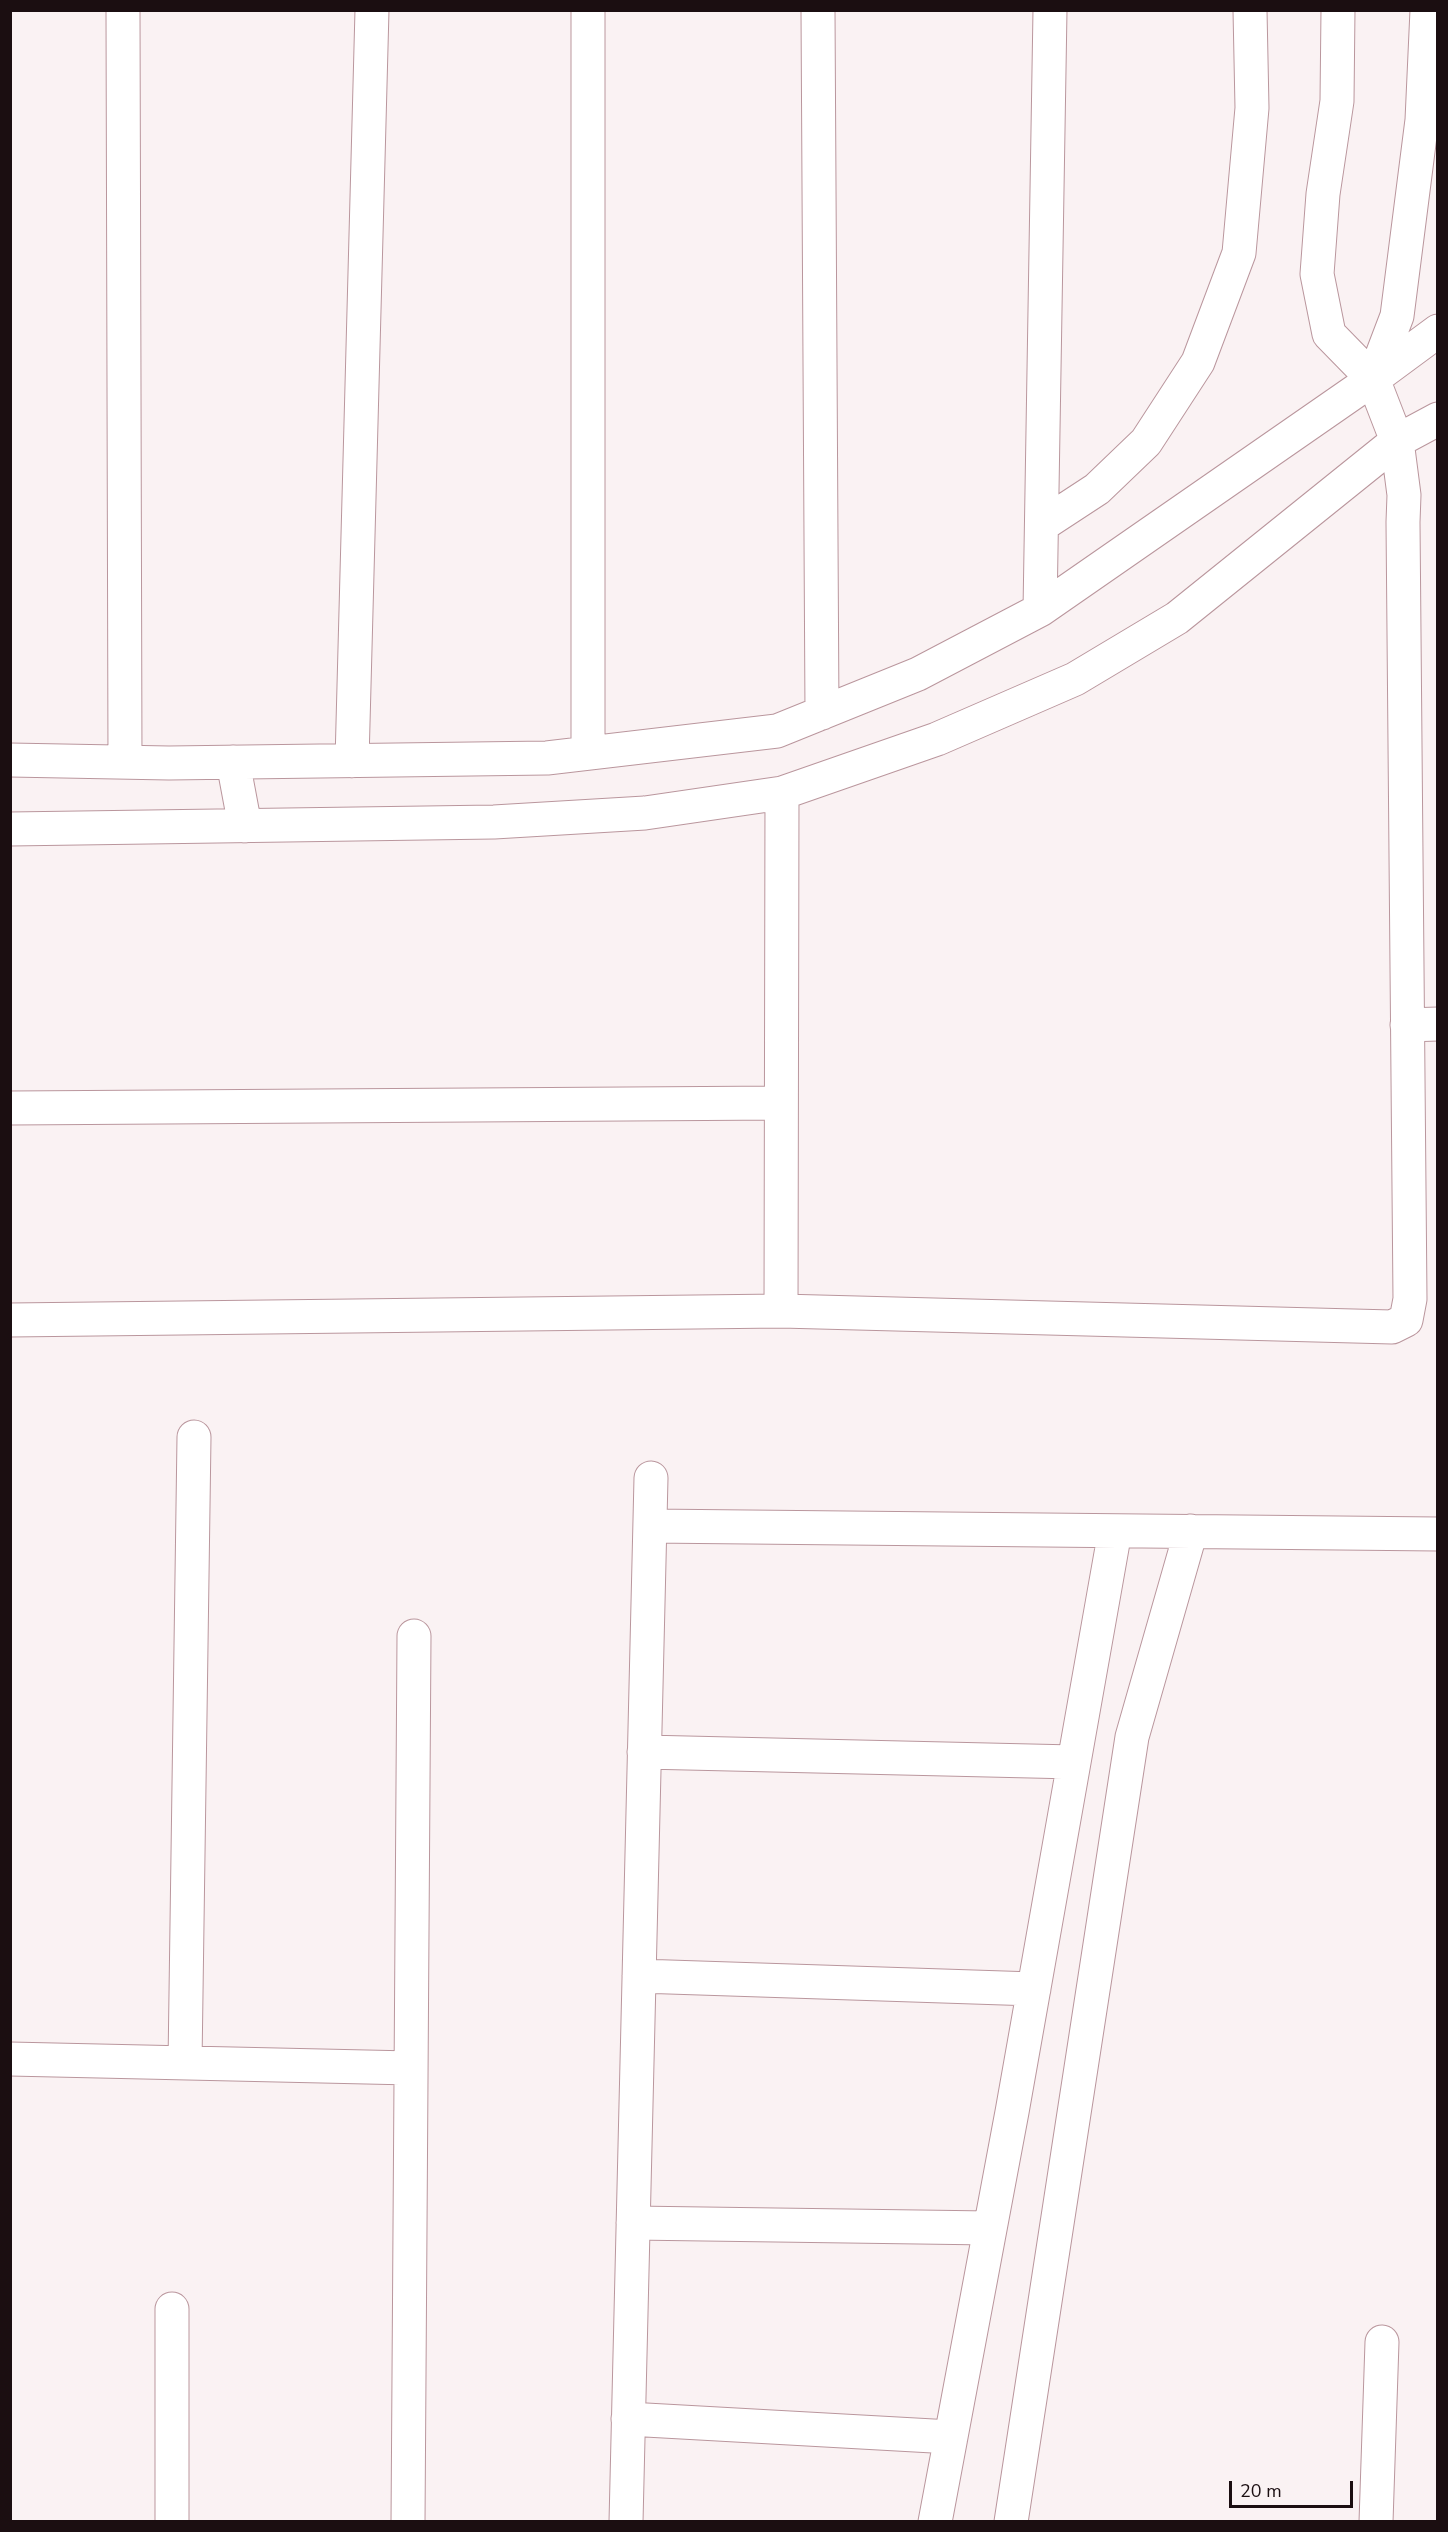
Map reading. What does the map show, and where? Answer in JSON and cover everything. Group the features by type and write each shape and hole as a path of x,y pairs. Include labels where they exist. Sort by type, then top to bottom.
{"street":[{"path":"123,10 125,762"},
{"path":"352,761 372,10"},
{"path":"588,10 588,753"},
{"path":"818,10 822,713"},
{"path":"1040,610 1050,10"},
{"path":"1042,525 1097,489 1146,442 1198,362 1239,253 1252,108 1250,10"},
{"path":"10,1320 781,1311 1392,1327 1406,1320 1410,1299 1422,1025 1403,534 1404,495 1397,441 1373,379 1329,334 1317,274 1323,194 1337,101 1338,10"},
{"path":"1373,379 1397,316 1422,120 1427,10"},
{"path":"10,759 233,762 547,758 777,731 918,674 1040,610 1373,379 1437,331"},
{"path":"10,829 494,822 645,813 782,793 937,739 1075,679 1177,618 1397,441 1437,419"},
{"path":"233,762 245,826"},
{"path":"781,1311 782,793"},
{"path":"10,1108 781,1104"},
{"path":"185,2063 194,1437"},
{"path":"626,2522 651,1478"},
{"path":"650,1526 1437,1534"},
{"path":"935,2522 1034,1989 1114,1530"},
{"path":"1011,2522 1132,1737 1191,1531"},
{"path":"408,2522 414,1636"},
{"path":"644,1752 1074,1762"},
{"path":"639,1976 1034,1989"},
{"path":"10,2059 411,2068"},
{"path":"633,2223 990,2228"},
{"path":"172,2308 172,2522"},
{"path":"1376,2522 1383,2342"},
{"path":"628,2419 951,2437"}]}
